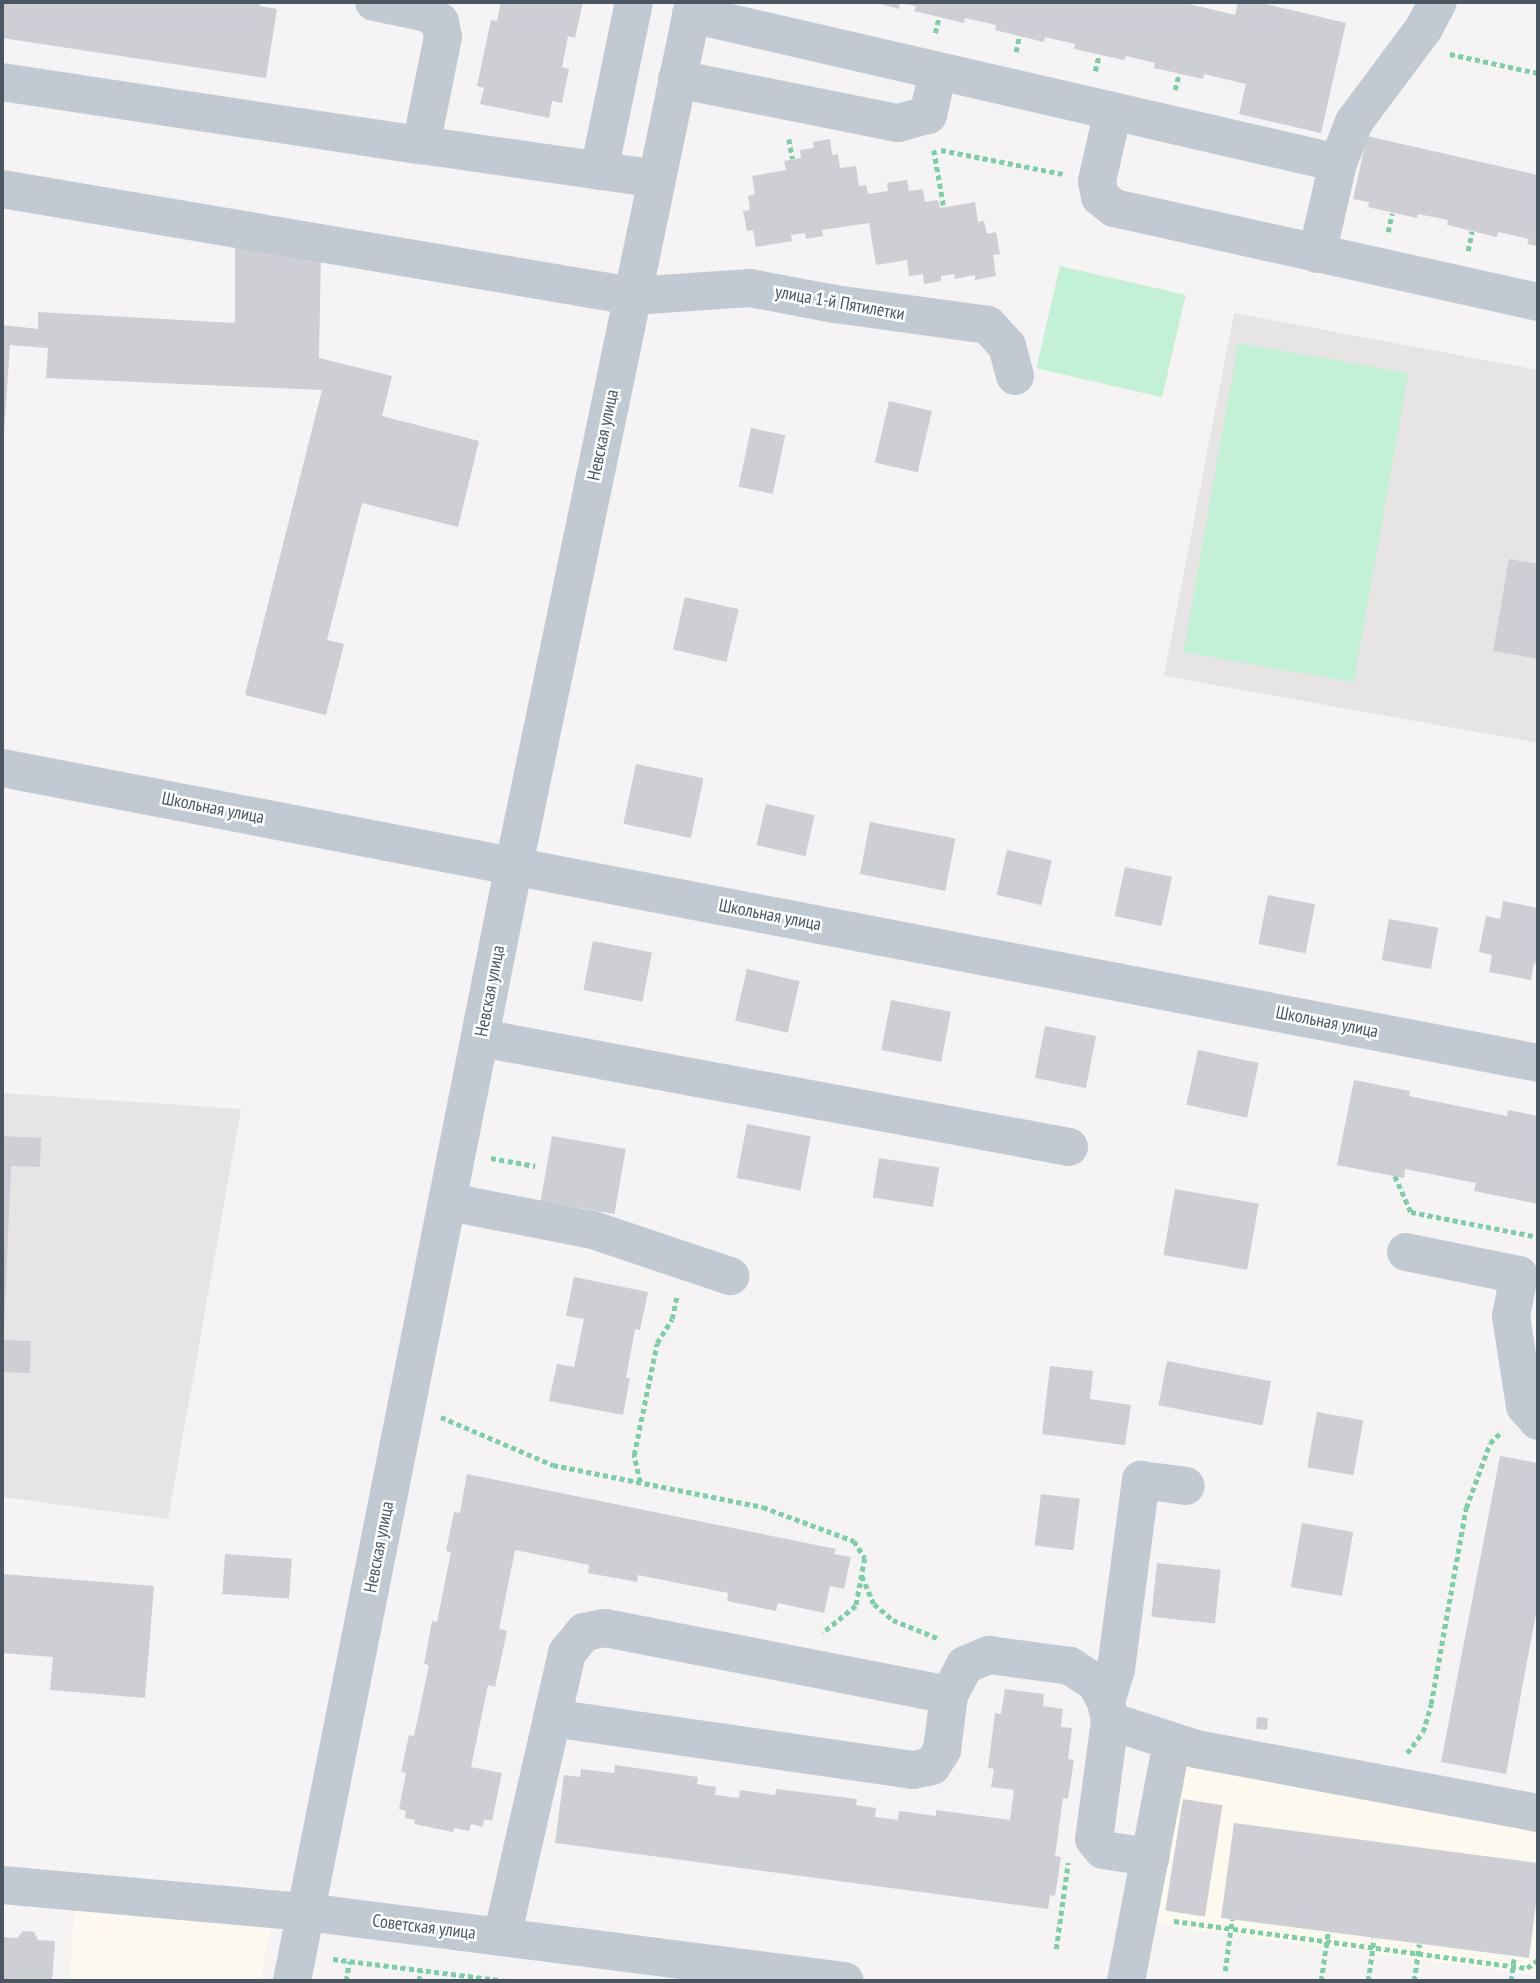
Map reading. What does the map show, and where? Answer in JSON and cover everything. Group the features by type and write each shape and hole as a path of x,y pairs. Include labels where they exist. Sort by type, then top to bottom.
{"street":[{"path":"374,2 427,13 440,22 443,37 421,145"},
{"path":"599,171 634,2"},
{"path":"1317,254 1338,163 1354,122 1438,2"},
{"path":"692,8 938,72 1338,163"},
{"name":"Невская улица","path":"295,1968 514,865 692,8"},
{"path":"677,79 898,123 928,115 938,72"},
{"path":"2,82 656,179"},
{"path":"1113,111 1097,181 1100,197 1114,208 1538,302"},
{"name":"улица 1-й Пятилетки","path":"2,189 632,296 750,288 835,304 988,325 1007,346 1014,376"},
{"name":"Школьная улица","path":"2,768 1538,1063"},
{"path":"481,1038 1069,1147"},
{"path":"449,1202 593,1230 730,1276"},
{"path":"1406,1252 1519,1275 1511,1316 1531,1413"},
{"path":"1150,1857 1103,1850 1094,1839 1108,1712 1141,1480 1186,1486"},
{"path":"502,1937 568,1653 584,1632 605,1628 949,1695"},
{"path":"552,1718 913,1770 932,1766 942,1750 949,1695 965,1665 989,1655 1070,1666 1096,1683 1108,1712 1196,1749 1538,1813"},
{"path":"1126,1981 1172,1741"},
{"name":"Советская улица","path":"2,1885 306,1912 845,1981"}],"path":[{"path":"1410,45 1538,73"},
{"path":"934,148 944,208"},
{"path":"479,1156 536,1166"},
{"path":"1395,1176 1411,1212 1538,1237"},
{"path":"640,1482 634,1455 657,1343 672,1320 684,1261"},
{"path":"1368,1782 1376,1770 1404,1756 1423,1732 1441,1661 1466,1508 1490,1443 1531,1413"},
{"path":"440,1416 553,1465 763,1507 854,1541 865,1558 856,1606 808,1644 795,1665"},
{"path":"862,1575 874,1604 893,1620 989,1655"},
{"path":"1056,1949 1068,1862 1094,1839"},
{"path":"1138,1916 1527,1968 1538,1960"},
{"path":"1225,1971 1232,1919"},
{"path":"1321,1981 1328,1932"},
{"path":"1368,1981 1374,1938"},
{"path":"1414,1981 1419,1944"},
{"path":"346,1981 350,1954"},
{"path":"1511,1981 1514,1957"},
{"path":"295,1968 349,1961 507,1981"},
{"path":"419,1981 421,1970"}],"shaded area":[{"path":"1234,313 1538,370 1538,743 1164,676"},
{"path":"2,1093 241,1109 168,1519 2,1497"},
{"path":"1161,1725 1538,1800 1538,1975 1124,1920"},
{"path":"75,1909 271,1926 260,1981 69,1981"}],"green space":[{"path":"1060,266 1186,295 1162,397 1036,368"},
{"path":"1238,343 1408,373 1354,682 1183,652"}],"building":[{"path":"2,2 260,2 260,6 277,9 266,78 2,38"},
{"path":"501,2 583,2 575,38 568,36 562,67 569,69 562,103 552,101 549,118 480,104 484,88 477,86 491,20 497,21"},
{"path":"873,2 1180,2 1235,15 1238,2 1257,2 1346,23 1321,133 1239,114 1246,84 1204,74 1203,79 1154,68 1155,63 1126,56 1124,60 1074,49 1075,44 1045,37 1044,42 995,30 996,25 965,18 964,23 914,11 916,6 900,3 899,9"},
{"path":"1367,136 1538,175 1538,246 1527,244 1529,239 1498,232 1497,237 1447,225 1448,220 1418,214 1417,218 1368,207 1369,202 1353,199"},
{"path":"830,139 832,155 838,154 840,168 856,166 859,186 866,185 868,194 888,191 887,183 907,180 909,191 923,189 925,202 938,200 940,208 975,202 978,222 984,221 987,234 996,232 1000,254 993,255 996,276 975,280 975,275 955,279 954,274 941,276 941,281 924,284 923,274 909,276 907,260 876,265 869,223 822,230 823,236 806,239 805,233 791,235 792,241 756,247 753,230 747,231 743,211 750,210 748,196 755,194 752,176 786,170 784,161 801,158 800,150 814,148 813,142"},
{"path":"235,248 321,252 319,358 392,376 382,416 479,441 458,527 362,503 327,640 344,644 326,715 245,695 322,390 46,378 48,348 10,345 2,462 2,325 38,329 38,312 235,323"},
{"path":"889,401 932,411 918,472 875,462"},
{"path":"751,428 785,435 773,494 739,487"},
{"path":"1509,559 1538,564 1538,659 1493,651"},
{"path":"685,597 739,609 726,662 673,650"},
{"path":"636,764 703,778 691,838 623,824"},
{"path":"766,804 815,815 805,856 757,845"},
{"path":"870,822 955,839 945,891 860,874"},
{"path":"1007,850 1052,860 1041,905 997,895"},
{"path":"1125,867 1172,877 1162,926 1115,916"},
{"path":"1268,895 1315,904 1306,953 1258,944"},
{"path":"1503,901 1538,908 1538,964 1534,963 1531,980 1489,972 1492,955 1479,952 1486,916 1500,919"},
{"path":"1389,919 1438,928 1431,969 1382,960"},
{"path":"593,941 652,952 642,1002 583,990"},
{"path":"747,969 800,981 788,1033 735,1021"},
{"path":"891,1000 951,1012 941,1062 881,1050"},
{"path":"1045,1026 1096,1036 1086,1088 1035,1078"},
{"path":"1198,1050 1259,1063 1247,1118 1186,1105"},
{"path":"1354,1080 1410,1091 1409,1096 1507,1116 1508,1110 1538,1116 1538,1204 1474,1191 1476,1183 1405,1169 1404,1178 1337,1165"},
{"path":"747,1124 811,1136 800,1190 737,1178"},
{"path":"2,1136 41,1138 40,1167 11,1166 4,1328"},
{"path":"552,1136 626,1149 614,1214 541,1201"},
{"path":"879,1158 939,1168 933,1207 873,1198"},
{"path":"1175,1189 1259,1204 1247,1270 1163,1255"},
{"path":"574,1277 648,1292 640,1330 635,1329 626,1378 630,1378 623,1415 549,1401 557,1364 574,1367 584,1319 566,1316"},
{"path":"2,1340 31,1341 30,1373 2,1372"},
{"path":"1167,1361 1271,1381 1262,1425 1158,1405"},
{"path":"1050,1366 1093,1371 1090,1399 1131,1405 1125,1445 1042,1434"},
{"path":"1317,1412 1363,1420 1354,1475 1307,1467"},
{"path":"1500,1456 1538,1463 1538,1603 1506,1774 1441,1762"},
{"path":"467,1474 836,1549 834,1554 851,1557 844,1589 830,1586 824,1613 778,1603 776,1611 727,1601 728,1593 638,1575 637,1582 588,1573 589,1565 515,1550 499,1629 507,1631 495,1687 488,1685 471,1767 502,1773 492,1821 484,1819 483,1827 471,1824 469,1831 454,1828 453,1832 414,1824 415,1820 405,1818 406,1811 399,1809 406,1773 401,1772 409,1735 414,1736 429,1665 424,1664 432,1621 437,1622 451,1552 446,1551 454,1512 460,1513"},
{"path":"1041,1494 1080,1499 1073,1550 1035,1546"},
{"path":"1302,1523 1353,1532 1342,1596 1291,1587"},
{"path":"225,1554 292,1559 289,1599 222,1594"},
{"path":"1157,1563 1221,1570 1215,1623 1151,1617"},
{"path":"2,1574 154,1586 145,1698 50,1690 53,1657 2,1653"},
{"path":"1005,1689 1044,1694 1043,1706 1063,1709 1061,1727 1072,1728 1068,1759 1074,1760 1068,1799 1063,1798 1055,1856 1061,1857 1055,1896 1050,1895 1048,1909 555,1843 564,1775 580,1777 581,1769 614,1773 615,1765 698,1777 697,1784 716,1787 715,1795 739,1798 740,1790 775,1795 776,1789 857,1799 856,1805 876,1808 875,1817 898,1820 899,1811 936,1816 936,1810 1010,1820 1014,1790 991,1787 994,1769 988,1768 995,1713 1001,1714"},
{"path":"1257,1717 1268,1718 1267,1730 1256,1729"},
{"path":"1183,1799 1223,1805 1205,1917 1165,1911"},
{"path":"1234,1823 1538,1863 1538,1888 1529,1958 1221,1918"},
{"path":"23,1931 34,1932 38,1940 55,1941 52,1981 2,1981 2,1937 17,1938"}]}
